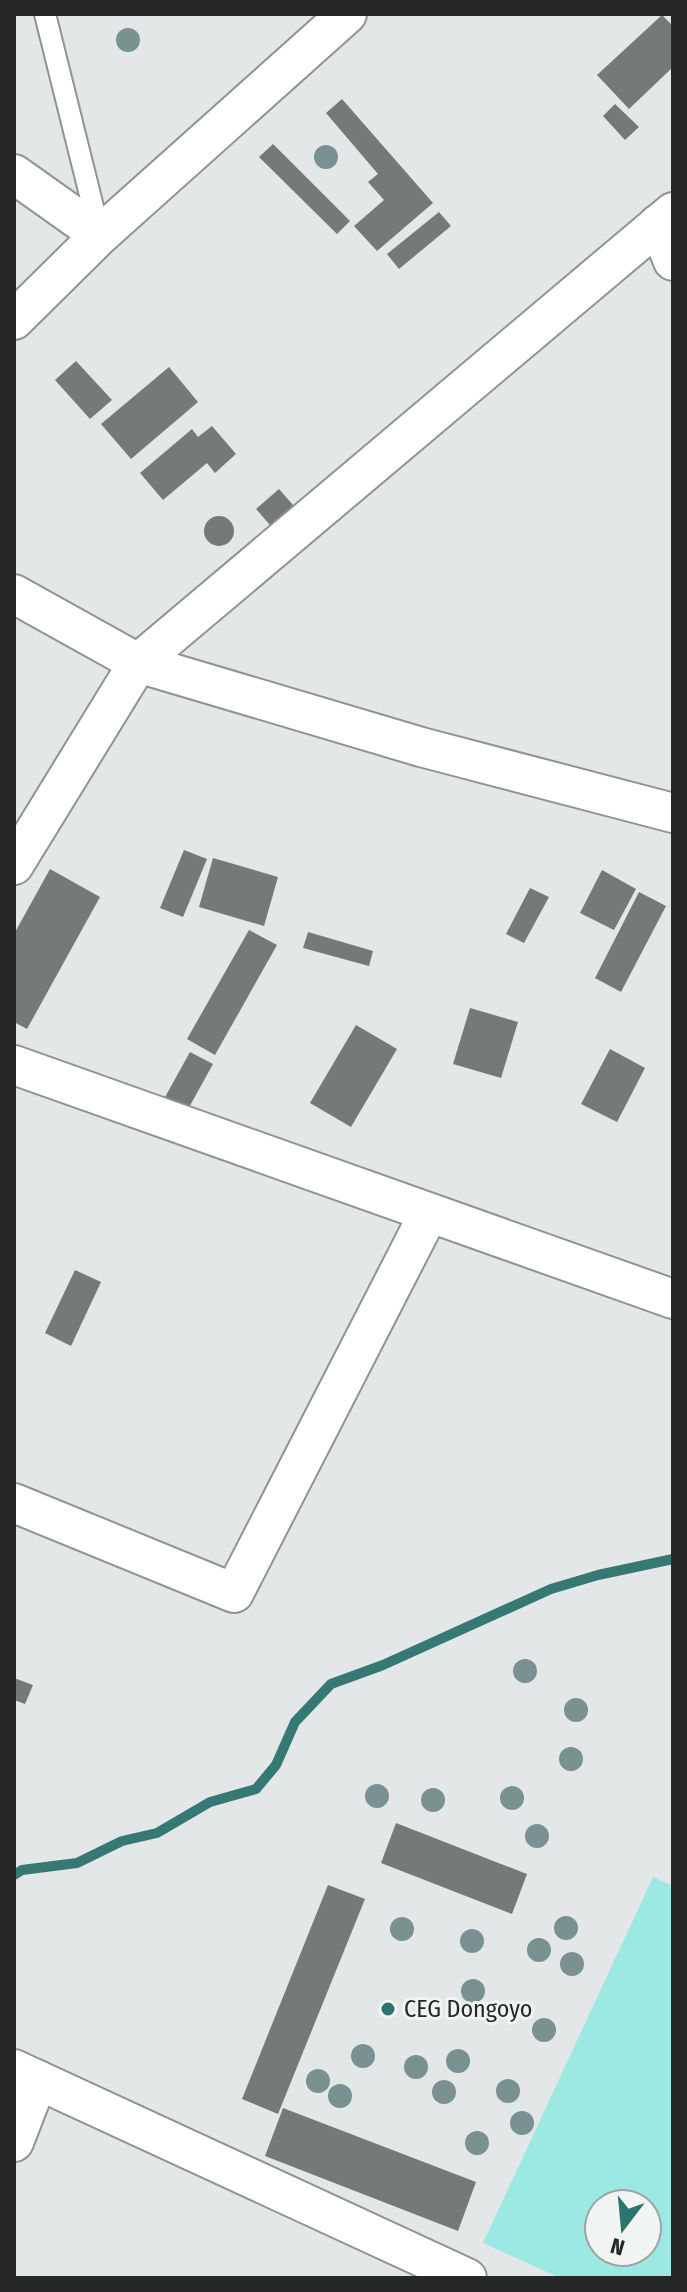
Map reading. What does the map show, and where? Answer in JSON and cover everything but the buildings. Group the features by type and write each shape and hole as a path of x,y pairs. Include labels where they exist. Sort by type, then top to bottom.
{"street":[{"path":"14,320 100,235 347,14"},
{"path":"14,174 100,235"},
{"path":"666,218 673,261"},
{"path":"14,865 138,663 666,218"},
{"path":"14,594 138,663 421,747 673,813"},
{"path":"14,1065 428,1215 673,1299"},
{"path":"14,1503 234,1593 428,1215"},
{"path":"14,2142 26,2075 467,2278"}],"lane":[{"path":"45,14 100,235"}],"shaded area":[{"path":"653,1877 673,1886 673,2278 560,2278 483,2243"}],"waterway":[{"path":"14,1875 22,1870 77,1863 122,1841 157,1833 210,1802 256,1789 276,1765 295,1722 331,1684 383,1665 551,1589 673,1559"}],"place":[{"name":"CEG Dongoyo","path":"388,2009"}]}
